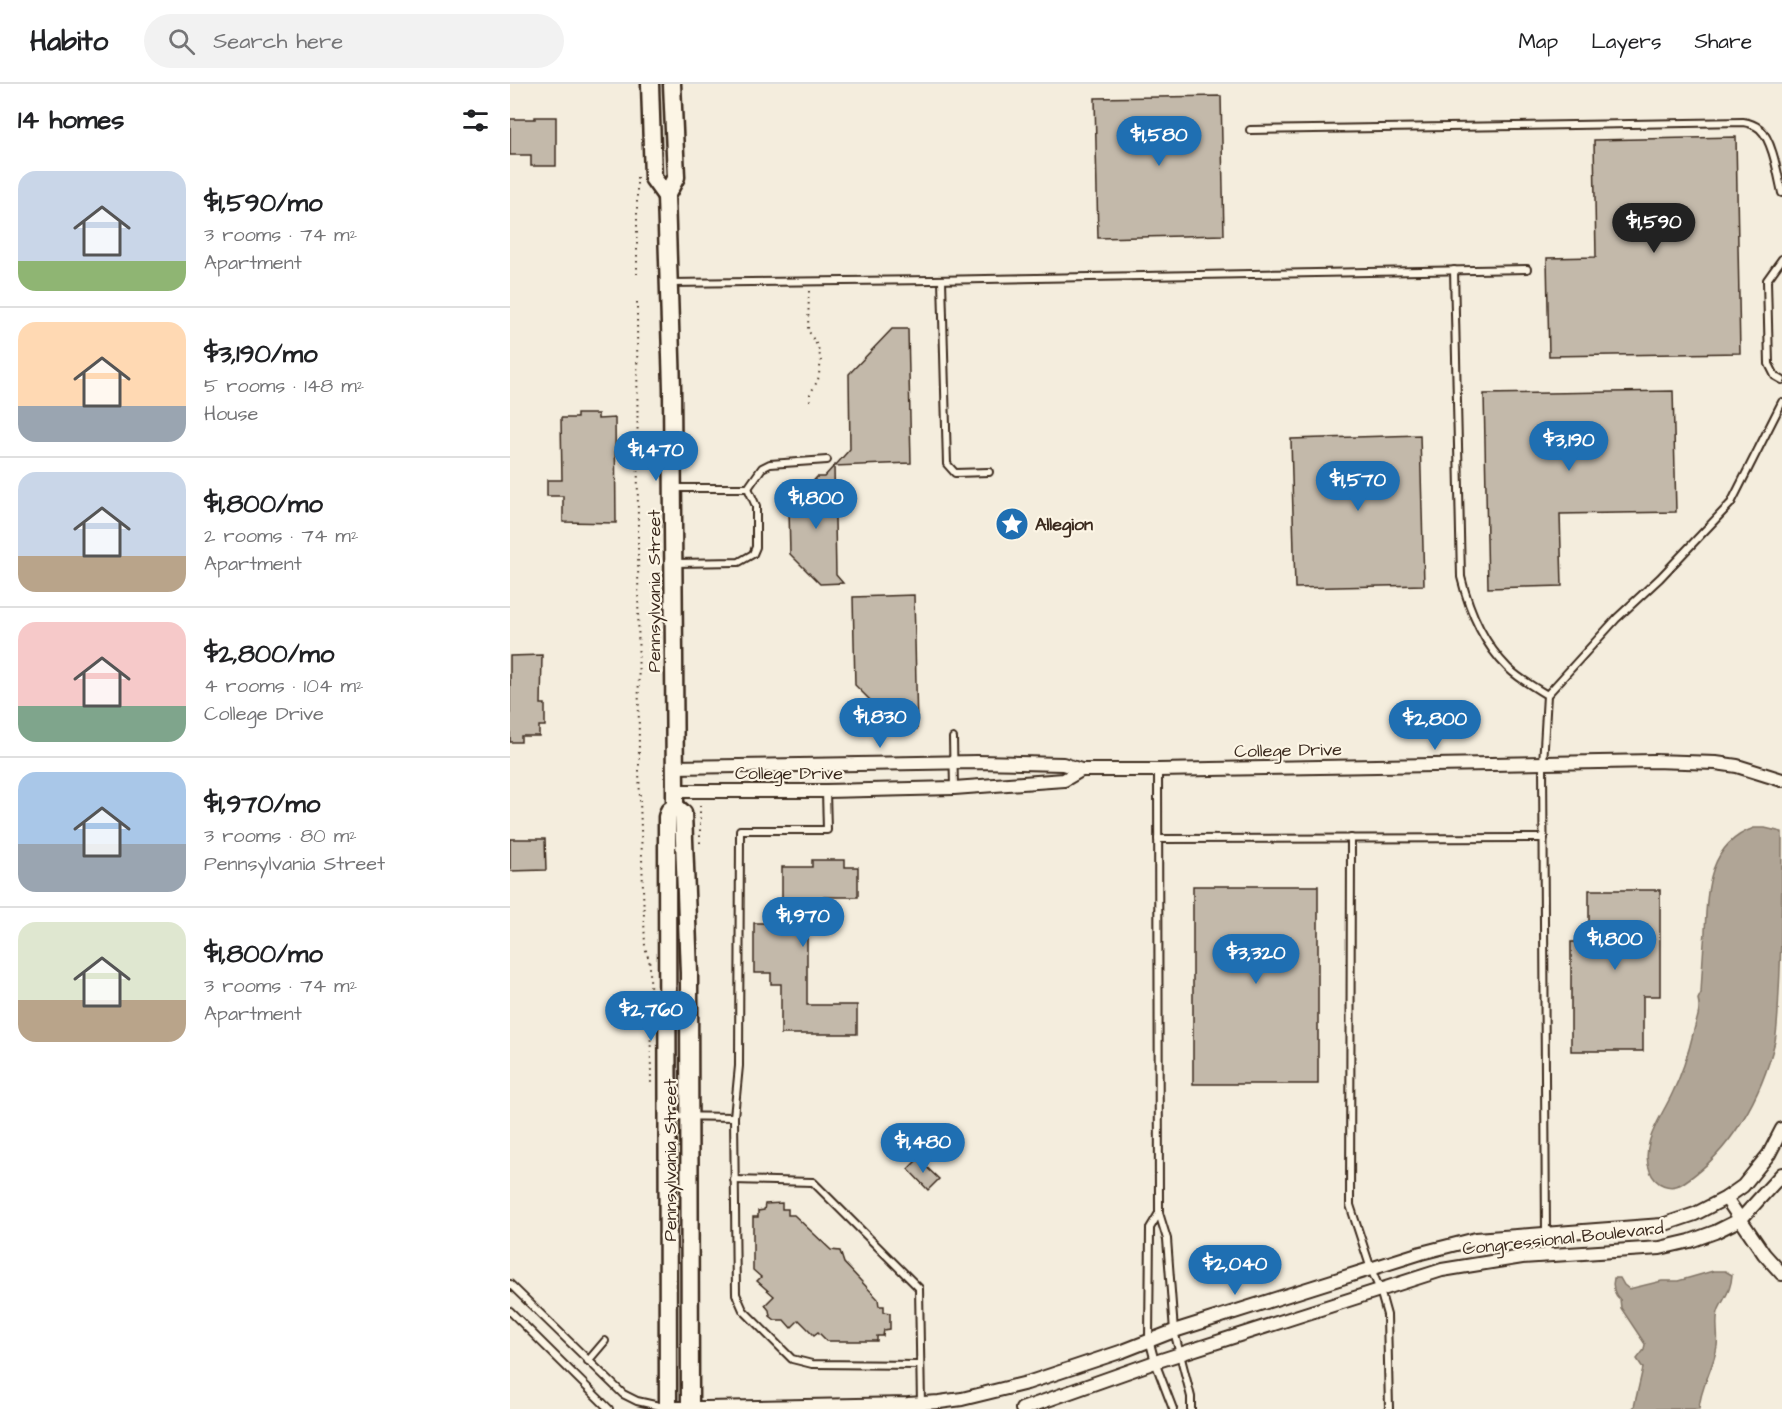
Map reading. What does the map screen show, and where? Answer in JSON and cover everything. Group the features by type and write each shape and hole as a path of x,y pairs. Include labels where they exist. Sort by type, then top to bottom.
{"main road":[{"name":"Pennsylvania Street","path":"650,84 653,177 666,196"},
{"name":"Pennsylvania Street","path":"672,84 676,177 666,196 670,283 673,488 674,767 675,799 682,813 689,973 690,1409"},
{"name":"Pennsylvania Street","path":"668,1408 667,817 675,799"}],"street":[{"name":"College Drive","path":"674,767 954,762 1063,765 1081,770 1158,770 1654,761 1737,766 1782,780"},
{"name":"College Drive","path":"675,799 826,791 954,788 1064,780 1081,770"},
{"name":"Congressional Boulevard","path":"668,1408 921,1406 950,1401 1005,1389 1123,1351 1174,1331 1420,1253 1476,1239 1662,1225 1695,1214 1743,1186 1769,1154 1782,1129"},
{"name":"Congressional Boulevard","path":"1022,1409 1155,1362 1442,1270 1522,1257 1660,1248 1715,1233 1741,1219 1782,1174"},
{"path":"1726,1198 1764,1254 1782,1274"}],"lane":[{"path":"1250,130 1743,122 1752,124 1761,130 1768,139 1782,193"},
{"path":"1782,259 1767,280 1768,364 1774,376 1782,380"},
{"path":"670,283 1527,269"},
{"path":"1454,270 1461,577 1467,602 1486,640 1509,669 1546,695"},
{"path":"942,280 948,464 955,472 989,472"},
{"path":"1548,1256 1543,764 1546,695 1617,618 1660,578 1731,504 1782,402"},
{"path":"748,488 762,468 770,464 827,460"},
{"path":"673,488 748,488"},
{"path":"673,563 739,562 753,554 756,547 756,506 748,488"},
{"path":"953,738 954,788"},
{"path":"1158,770 1159,1213 1167,1239 1174,1331 1191,1397 1191,1409"},
{"path":"826,791 827,830 740,830 739,1065 734,1116 736,1294 744,1310 792,1359 812,1364 920,1365"},
{"path":"1351,838 1350,1205 1387,1315 1389,1409"},
{"path":"1158,839 1544,838"},
{"path":"668,1116 734,1116"},
{"path":"734,1180 813,1182 918,1288 921,1406"},
{"path":"1159,1213 1150,1228 1149,1339 1173,1409"},
{"path":"510,1284 616,1388 630,1398 668,1408"},
{"path":"510,1311 609,1409"},
{"path":"588,1361 604,1341"}],"path":[{"path":"809,291 808,330 818,347 821,362 818,380 810,394 810,403"},
{"path":"637,302 639,770 645,947 650,964 652,1091"}],"shaded area":[{"path":"1754,828 1782,832 1781,951 1775,1041 1753,1102 1730,1139 1700,1170 1683,1183 1668,1186 1659,1183 1652,1176 1647,1161 1647,1151 1653,1131 1682,1070 1698,1014 1709,885 1713,870 1727,845 1739,835"},
{"path":"1713,1271 1725,1271 1732,1275 1729,1289 1718,1313 1717,1346 1699,1409 1631,1409 1634,1407 1643,1368 1637,1359 1644,1350 1645,1344 1621,1308 1620,1299 1614,1290 1614,1278 1620,1278 1629,1289 1662,1281 1678,1281"}],"building":[{"path":"1221,96 1224,235 1098,238 1095,98"},
{"path":"535,117 556,117 556,166 531,166 531,155 510,155 510,119 535,119"},
{"path":"1736,137 1740,353 1549,356 1547,258 1596,257 1594,140"},
{"path":"892,329 908,329 911,463 835,466 850,449 849,374"},
{"path":"1673,391 1676,512 1560,514 1562,586 1488,588 1484,394"},
{"path":"577,414 598,414 598,419 615,418 616,523 563,522 563,496 547,496 547,480 562,480 561,418 577,418"},
{"path":"1420,435 1424,585 1295,588 1291,439"},
{"path":"834,466 836,575 843,583 820,584 790,554 789,508 817,477 824,477"},
{"path":"914,595 917,729 900,730 855,685 853,597"},
{"path":"542,655 541,704 545,704 545,726 539,726 539,736 521,736 521,742 510,742 510,656"},
{"path":"510,839 545,839 546,870 510,871"},
{"path":"812,860 845,860 845,867 858,867 858,897 807,897 807,1005 857,1005 857,1034 781,1034 781,984 771,984 771,973 754,973 754,923 773,923 773,917 782,917 782,867 812,867"},
{"path":"1193,886 1318,886 1318,1084 1193,1084"},
{"path":"1589,890 1660,890 1660,996 1643,996 1643,1051 1571,1051 1571,942 1589,942"},
{"path":"918,1159 939,1179 928,1190 908,1169"},
{"path":"782,1203 782,1209 788,1209 788,1215 794,1215 831,1250 840,1251 844,1263 878,1299 879,1306 884,1306 884,1312 890,1313 890,1329 884,1330 883,1336 877,1336 877,1341 827,1341 818,1332 814,1335 799,1320 791,1328 784,1320 775,1320 770,1316 765,1305 774,1296 757,1281 761,1277 753,1270 753,1217 758,1217 758,1211 764,1210 765,1204"}],"place":[{"name":"Allegion","path":"1012,524"}]}
